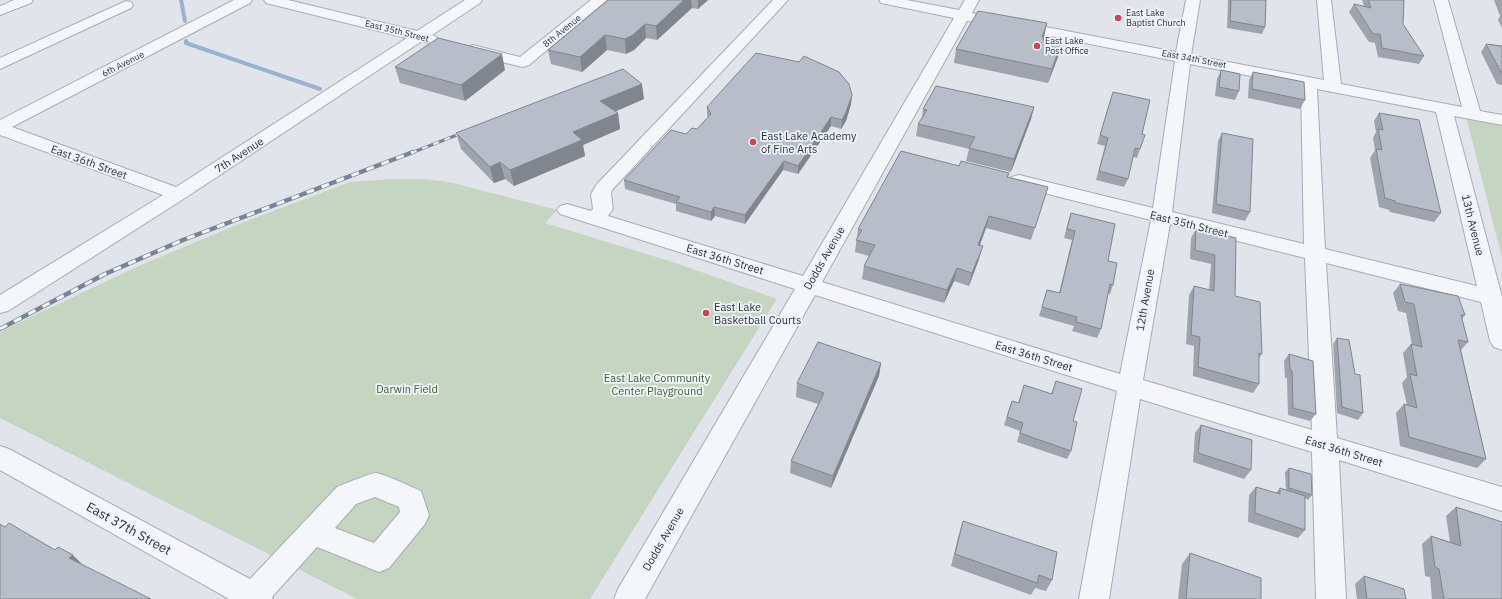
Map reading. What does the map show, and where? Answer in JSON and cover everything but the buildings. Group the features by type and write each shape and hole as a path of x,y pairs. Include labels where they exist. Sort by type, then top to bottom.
{"street":[{"path":"0,11 26,0"},
{"name":"6th Avenue","path":"0,128 246,0"},
{"name":"East 35th Street","path":"271,0 442,42"},
{"name":"7th Avenue","path":"0,305 178,194 421,37 475,0"},
{"name":"8th Avenue","path":"457,46 523,62 600,0"},
{"path":"596,219 603,209 601,194 604,188 781,0"},
{"name":"East 34th Street","path":"886,0 968,8 994,21 1502,120"},
{"name":"12th Avenue","path":"1094,599 1130,386 1161,217 1183,57 1193,0"},
{"path":"1324,0 1333,86"},
{"path":"1441,0 1473,115"},
{"path":"0,64 126,5"},
{"name":"Dodds Avenue","path":"629,599 808,285 895,151 968,8"},
{"path":"1310,82 1315,254 1331,599"},
{"name":"13th Avenue","path":"1444,109 1502,341"},
{"name":"East 36th Street","path":"0,128 178,194"},
{"name":"East 35th Street","path":"1001,177 1491,297"},
{"name":"East 36th Street","path":"567,210 1130,386 1502,499"},
{"name":"East 37th Street","path":"3,463 256,598"},
{"path":"256,598 313,532"}],"green space":[{"path":"1467,120 1502,125 1502,258"},
{"name":"Darwin Field","path":"392,179 425,179 449,182 557,210 545,223 676,263 777,299 590,599 357,599 0,418 0,333 6,329 134,268 236,225 350,182"}],"waterway":[{"path":"181,0 185,21"},
{"path":"186,41 186,43 320,89"}],"railway":[{"path":"411,153 467,131"},
{"path":"0,329 105,274 183,240 413,152"}],"place":[{"name":"East Lake Baptist Church","path":"1118,18"},
{"name":"East Lake Post Office","path":"1037,46"},
{"name":"East Lake Academy of Fine Arts","path":"753,142"},
{"name":"East Lake Basketball Courts","path":"706,313"}],"park label":[{"name":"East Lake Community Center Playground","path":"657,384"}]}
